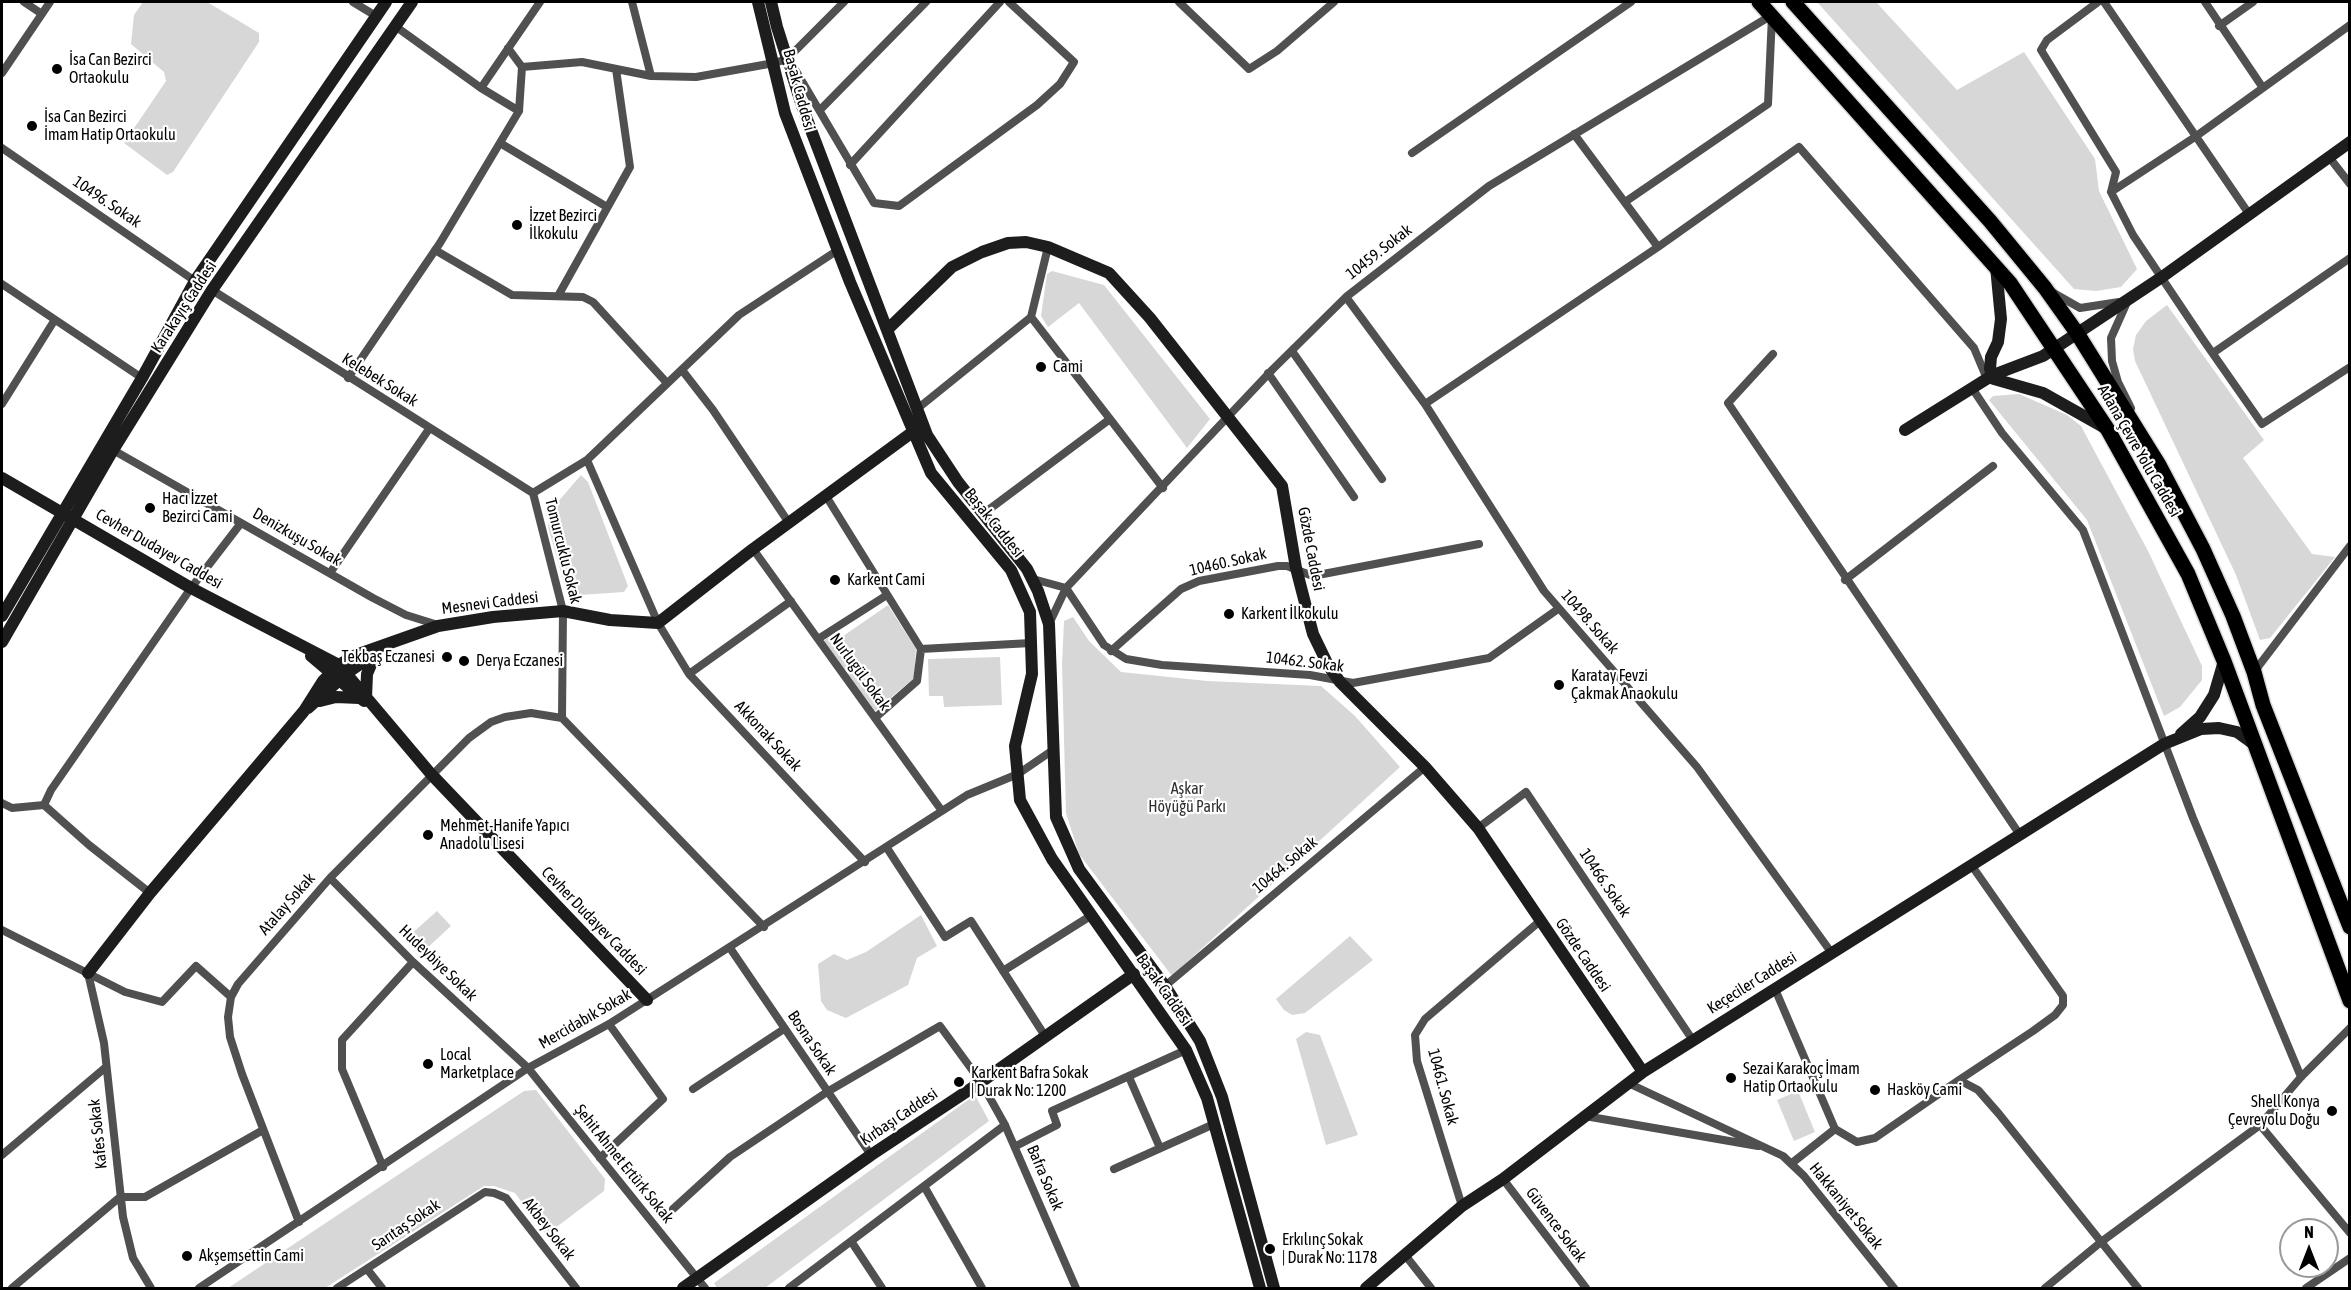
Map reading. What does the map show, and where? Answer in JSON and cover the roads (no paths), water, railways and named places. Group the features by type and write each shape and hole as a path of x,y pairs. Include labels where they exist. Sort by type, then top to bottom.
{"highway":[{"name":"Adana Çevre Yolu Caddesi","path":"1759,2 2010,283 2055,347 2108,430 2188,574 2224,661 2349,1000"},
{"name":"Adana Çevre Yolu Caddesi","path":"1793,2 1990,221 2045,288 2077,333 2159,465 2203,549 2254,672 2262,705 2349,927"}],"street":[{"path":"24,2 42,14"},
{"path":"2,72 50,2"},
{"path":"353,2 376,16"},
{"name":"Karakayış Caddesi","path":"2,642 195,281 386,2"},
{"name":"Karakayış Caddesi","path":"2,616 113,450 212,291 412,2"},
{"path":"481,88 540,2"},
{"path":"632,2 651,76"},
{"name":"Başak Caddesi","path":"758,2 784,113 838,250 931,472 1011,570 1030,612 1032,674 1015,746 1020,800 1052,859 1186,1050 1207,1098 1260,1288"},
{"name":"Başak Caddesi","path":"771,2 787,59 855,250 888,329 927,435 958,482 1033,579 1049,624 1056,817 1079,869 1165,986 1200,1041 1221,1097 1274,1288"},
{"path":"522,67 582,62 651,76 696,76 774,63 787,59 844,2"},
{"path":"820,110 926,2"},
{"path":"850,165 1000,2"},
{"path":"787,59 805,82 850,165 874,203 899,206 1037,105 1060,84 1074,62 1009,2"},
{"path":"1182,2 1249,69 1276,51 1334,2"},
{"path":"1318,2 1325,9"},
{"path":"1412,153 1631,2"},
{"path":"2098,2 2047,40 2041,50 2116,172 2111,192 2133,235 2213,353 2262,424 2349,367"},
{"path":"2104,2 2249,214"},
{"path":"2205,2 2262,88"},
{"path":"2220,26 2253,2"},
{"path":"1625,202 1768,104 1772,15"},
{"name":"10459. Sokak","path":"1049,624 1065,588 1162,488 1268,373 1346,297 1489,186 1772,15"},
{"path":"2111,192 2195,137 2349,25"},
{"path":"395,26 481,88 519,111"},
{"path":"348,378 435,250 519,111 522,67 508,48"},
{"path":"2,56 10,62"},
{"path":"558,296 630,167 616,69"},
{"path":"1574,134 1658,247"},
{"path":"1905,430 1990,377 2043,356 2162,277 2349,142"},
{"path":"500,143 608,207"},
{"path":"1425,404 1658,247 1799,147 1974,348 1990,377 2009,385 2043,393 2108,430"},
{"name":"10496. Sokak","path":"2,148 195,281"},
{"path":"2329,157 2349,184"},
{"name":"Gözde Caddesi","path":"888,329 952,267 1008,243 1026,242 1048,247 1109,273 1229,416 1282,486 1296,568 1319,650 1340,682 1425,767 1478,828 1643,1072"},
{"path":"917,409 1031,317 1048,247"},
{"path":"435,250 513,295 583,297 593,302 667,383"},
{"name":"Tomurcuklu Sokak","path":"562,718 563,611 533,493 587,460 739,315 838,250"},
{"path":"2213,353 2349,258"},
{"path":"1990,377 1991,357 1998,342 2001,319 1996,267"},
{"path":"2,284 142,378"},
{"path":"2045,288 2080,308 2102,307 2128,300"},
{"name":"Kelebek Sokak","path":"212,291 533,493"},
{"name":"10498. Sokak","path":"1346,297 1425,404 1531,572 1558,609 1697,767 1831,952"},
{"path":"2128,300 2111,338 2112,361 2118,382 2159,465"},
{"path":"1031,317 1162,488"},
{"path":"2,404 54,321"},
{"path":"1292,351 1382,479"},
{"path":"1773,354 1728,403 1845,580 2020,835"},
{"path":"682,370 713,410 789,523"},
{"path":"1268,373 1354,497"},
{"path":"1972,388 2002,433 2083,530 2164,744 2301,1077"},
{"path":"983,514 1110,419"},
{"path":"330,573 429,429"},
{"path":"658,623 753,549 914,431"},
{"name":"Denizkuşu Sokak","path":"113,450 390,608 438,626"},
{"name":"Akkonak Sokak","path":"587,460 658,623 689,674 865,862"},
{"path":"1845,580 1993,466"},
{"name":"Cevher Dudayev Caddesi","path":"2,477 191,588 301,647 339,673 431,774 647,1000"},
{"path":"826,496 921,649 917,681 875,718"},
{"path":"44,805 51,790 191,588 241,523"},
{"name":"10460. Sokak","path":"1111,651 1189,585 1278,566 1296,568 1310,575 1318,575 1479,544"},
{"path":"2254,672 2349,546"},
{"name":"Nurlugül Sokak","path":"753,549 942,811"},
{"path":"1033,579 1065,588 1098,637 1111,651"},
{"path":"818,639 887,595"},
{"path":"689,674 791,601"},
{"name":"10462. Sokak","path":"1111,651 1126,658 1147,663 1310,675 1340,682 1365,683 1489,658 1558,609"},
{"name":"Mesnevi Caddesi","path":"88,973 150,893 356,655 438,626 563,611 610,620 658,623"},
{"path":"921,649 1031,643"},
{"path":"339,673 392,644"},
{"path":"309,708 336,697 366,700 368,674 376,653"},
{"path":"2178,737 2199,717 2214,695 2224,661"},
{"name":"Atalay Sokak","path":"231,997 238,984 330,878 469,738 491,722 531,714 562,718"},
{"path":"562,718 764,927"},
{"path":"2178,737 2201,729 2220,728 2237,732 2255,745"},
{"name":"Keçeciler Caddesi","path":"1366,1288 1462,1206 1503,1179 1643,1072 1692,1039 2178,737"},
{"name":"Mercidabık Sokak","path":"199,1288 528,1068 609,1024 764,927 967,795 1018,774 1053,750"},
{"name":"10464. Sokak","path":"1165,986 1425,767"},
{"name":"10466. Sokak","path":"1478,828 1526,792 1692,1039"},
{"path":"2,804 12,808 44,805 89,845 150,893"},
{"path":"887,848 945,937 971,921 1045,1036"},
{"path":"1775,989 1835,1129 1857,1142 1875,1138 2040,1026 2064,1005 2063,996 1972,866"},
{"name":"Hudeybiye Sokak","path":"330,878 413,962 528,1068"},
{"path":"1004,971 1092,915"},
{"name":"10461. Sokak","path":"1462,1206 1417,1061 1415,1035 1425,1019 1540,921"},
{"path":"2,930 125,992 162,1002 196,966 231,997 228,1017 230,1036 298,1222"},
{"name":"Bosna Sokak","path":"730,948 871,1155"},
{"path":"383,1167 342,1069 342,1040 413,962"},
{"name":"Kafes Sokak","path":"88,973 99,1018 120,1197 133,1258 151,1288"},
{"name":"Kırbaşı Caddesi","path":"683,1288 1134,974"},
{"path":"600,1158 663,1100 609,1024"},
{"name":"Bafra Sokak","path":"827,1092 940,1026 981,1082 1016,1146 1076,1288"},
{"path":"2045,1288 2101,1242 2260,1125 2301,1077 2349,1028"},
{"path":"693,1089 784,1029"},
{"path":"1016,1146 1057,1125 1052,1111 1186,1050"},
{"path":"2,1155 106,1067"},
{"name":"Şehit Ahmet Ertürk Sokak","path":"528,1068 705,1288"},
{"path":"1128,1077 1160,1148"},
{"path":"1959,1080 1978,1090 2000,1114 2138,1288"},
{"name":"Hakkaniyet Sokak","path":"1628,1083 1770,1149 1792,1163 1894,1288"},
{"path":"673,1209 730,1157 827,1092"},
{"name":"Hakkaniyet Sokak","path":"1584,1116 1770,1149"},
{"path":"1114,1168 1214,1124"},
{"path":"789,1288 1005,1125"},
{"path":"2260,1125 2349,1233"},
{"path":"1792,1163 1835,1129"},
{"path":"12,1288 120,1197 146,1197 263,1130"},
{"name":"Güvence Sokak","path":"1503,1179 1586,1288"},
{"path":"924,1186 982,1288"},
{"name":"Sarıtaş Sokak","path":"337,1288 476,1197 485,1192 494,1193"},
{"name":"Akbey Sokak","path":"494,1193 506,1198 513,1206 576,1288"},
{"path":"851,1241 882,1288"},
{"path":"1405,1255 1431,1288"},
{"path":"2306,1288 2349,1258"},
{"path":"367,1269 382,1288"}],"place":[{"name":"İsa Can Bezirci Ortaokulu","path":"57,69"},
{"name":"İsa Can Bezirci İmam Hatip Ortaokulu","path":"32,126"},
{"name":"İzzet Bezirci İlkokulu","path":"517,225"},
{"name":"Cami","path":"1041,367"},
{"name":"Hacı İzzet Bezirci Cami","path":"150,508"},
{"name":"Karkent Cami","path":"835,580"},
{"name":"Karkent İlkokulu","path":"1229,614"},
{"name":"Tekbaş Eczanesi","path":"447,657"},
{"name":"Derya Eczanesi","path":"464,661"},
{"name":"Karatay Fevzi Çakmak Anaokulu","path":"1559,685"},
{"name":"Mehmet-Hanife Yapıcı Anadolu Lisesi","path":"428,835"},
{"name":"Local Marketplace","path":"428,1064"},
{"name":"Sezai Karakoç İmam Hatip Ortaokulu","path":"1731,1078"},
{"name":"Karkent Bafra Sokak | Durak No: 1200","path":"959,1082"},
{"name":"Hasköy Cami","path":"1875,1090"},
{"name":"Shell Konya Çevreyolu Doğu","path":"2332,1111"},
{"name":"Erkılınç Sokak | Durak No: 1178","path":"1270,1249"},
{"name":"Akşemsettin Cami","path":"187,1256"}],"park label":[{"name":"Aşkar Höyüğü Parkı","path":"1187,798"}]}
